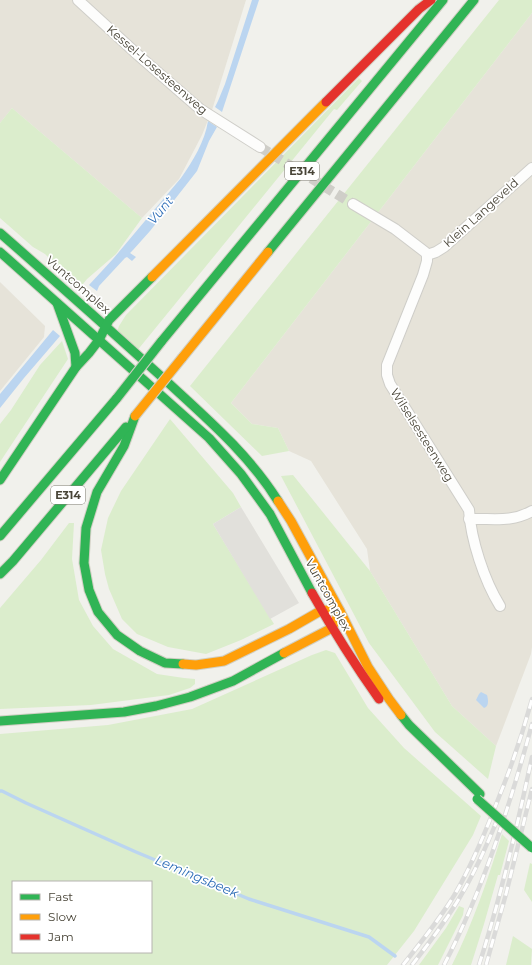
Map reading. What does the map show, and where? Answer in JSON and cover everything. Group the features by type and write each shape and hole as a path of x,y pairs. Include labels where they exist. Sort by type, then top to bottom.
{"main road":[{"path":"0,480 76,368 99,340 109,320 419,9 431,0"},
{"name":"E314","path":"0,536 84,438 443,0"},
{"name":"E314","path":"0,574 13,561 135,416 474,0"},
{"name":"Vuntcomplex","path":"0,233 106,326 190,403 229,440 257,471 268,485 291,521 340,611 368,667 398,710 424,740 532,848"},
{"name":"Vuntcomplex","path":"0,252 209,438 241,474 270,514 332,628 364,678 386,708 416,743 532,838"},
{"path":"57,303 75,353 76,368"},
{"path":"89,354 101,350 110,350"},
{"name":"Vuntcomplex","path":"110,350 139,357"},
{"path":"0,721 124,712 156,706 190,697 233,681 332,628 340,611 322,610 289,629 224,661 196,665 165,663 140,651 117,635 98,612 89,590 84,563 86,528 97,492 124,446 135,416"}],"street":[{"name":"Kessel-Losesteenweg","path":"78,0 200,109 260,147"},
{"name":"Klein Langeveld","path":"427,255 444,247 532,168"},
{"path":"353,204 395,229 422,249 427,255"},
{"name":"Wilselsesteenweg","path":"427,255 423,275 387,365 387,375 390,384 469,510 469,519 485,576 500,606"},
{"path":"469,519 514,518 532,511"}],"shaded area":[{"path":"0,0 246,0 212,110 202,135 179,179 142,218 12,108 0,123"},
{"path":"532,13 532,647 531,654 496,746 452,706 370,571 367,549 311,461 289,451 278,428 252,424 231,403"},
{"path":"0,282 45,326 44,337 0,391"},
{"path":"241,507 299,603 270,619 213,524"}],"green space":[{"path":"499,0 532,0 532,13 231,403 252,424 278,428 289,451 262,456 190,386"},
{"path":"359,78 362,81 337,110 334,109 136,352 117,332 126,315"},
{"path":"12,108 142,218 116,254 87,279 79,289 72,284 63,272 45,254 33,247 0,218 0,123"},
{"path":"62,341 68,359 0,462 0,424 11,410 40,365"},
{"path":"170,419 233,493 241,507 213,524 274,624 241,640 206,654 168,647 137,634 122,619 109,589 101,550 108,518 121,491"},
{"path":"293,475 370,571 452,706 496,746 488,779 435,732 369,643 281,476"},
{"path":"69,523 74,523 72,559 79,600 93,626 113,649 157,674 195,679 195,684 190,688 169,695 91,705 0,709 0,608 41,560"},
{"path":"326,650 335,653 368,708 404,748 481,816 473,835 414,931 387,965 0,965 0,734 108,725 192,709 312,655"},
{"path":"502,834 509,841 500,875 498,875 471,965 452,965 480,901"},
{"path":"530,863 532,864 532,902 524,890"},
{"path":"459,906 464,908 463,915 438,965 419,965 446,928"},
{"path":"513,936 532,949 531,965 506,965"}],"water":[{"path":"252,0 259,0 222,112 215,107 225,84"},
{"name":"Vunt","path":"208,121 217,127 209,141 197,171 150,231 130,253 136,257 132,261 127,257 125,258 99,286 97,291 89,285 113,259 181,178 198,151"},
{"path":"53,330 60,336 0,408 0,394"},
{"path":"481,692 487,695 488,698 488,704 484,708 476,700"}],"waterway":[{"name":"Lemingsbeek","path":"0,791 136,852 249,899 369,937 395,956"}],"tunnel":[{"path":"260,147 353,204"}],"railway":[{"path":"403,965 443,912 468,870 508,773 532,699"},
{"path":"444,965 471,907 494,847 505,816 532,724"},
{"path":"479,965 508,862 532,757"},
{"path":"486,965 506,894 532,789"},
{"path":"412,965 460,897 471,878 498,818"}],"traffic: fast":[{"path":"161,342 443,0"},
{"path":"268,252 474,0"},
{"path":"0,233 122,341 225,436 253,467 278,501"},
{"path":"0,252 209,438 241,474 270,514 312,593"},
{"path":"0,480 76,367 99,340 109,320 152,277"},
{"path":"57,303 75,353 76,367"},
{"path":"117,398 161,342"},
{"path":"0,536 117,398"},
{"path":"135,416 124,446 97,492 86,528 84,563 89,590 98,612 117,635 140,651 165,663 183,664"},
{"path":"0,574 13,561 126,427"},
{"path":"0,721 124,712 156,706 190,697 233,681 284,653"},
{"path":"401,715 409,725 480,794"},
{"path":"477,799 532,848"}],"traffic: slow":[{"path":"152,277 326,102"},
{"path":"182,358 268,252"},
{"path":"135,416 182,358"},
{"path":"278,501 291,521 340,611 368,667 401,715"},
{"path":"183,664 196,665 224,661 289,629 322,610 340,611 332,628 284,653"}],"traffic: jam":[{"path":"326,102 419,9 431,0"},
{"path":"312,593 344,647 379,699"}]}
